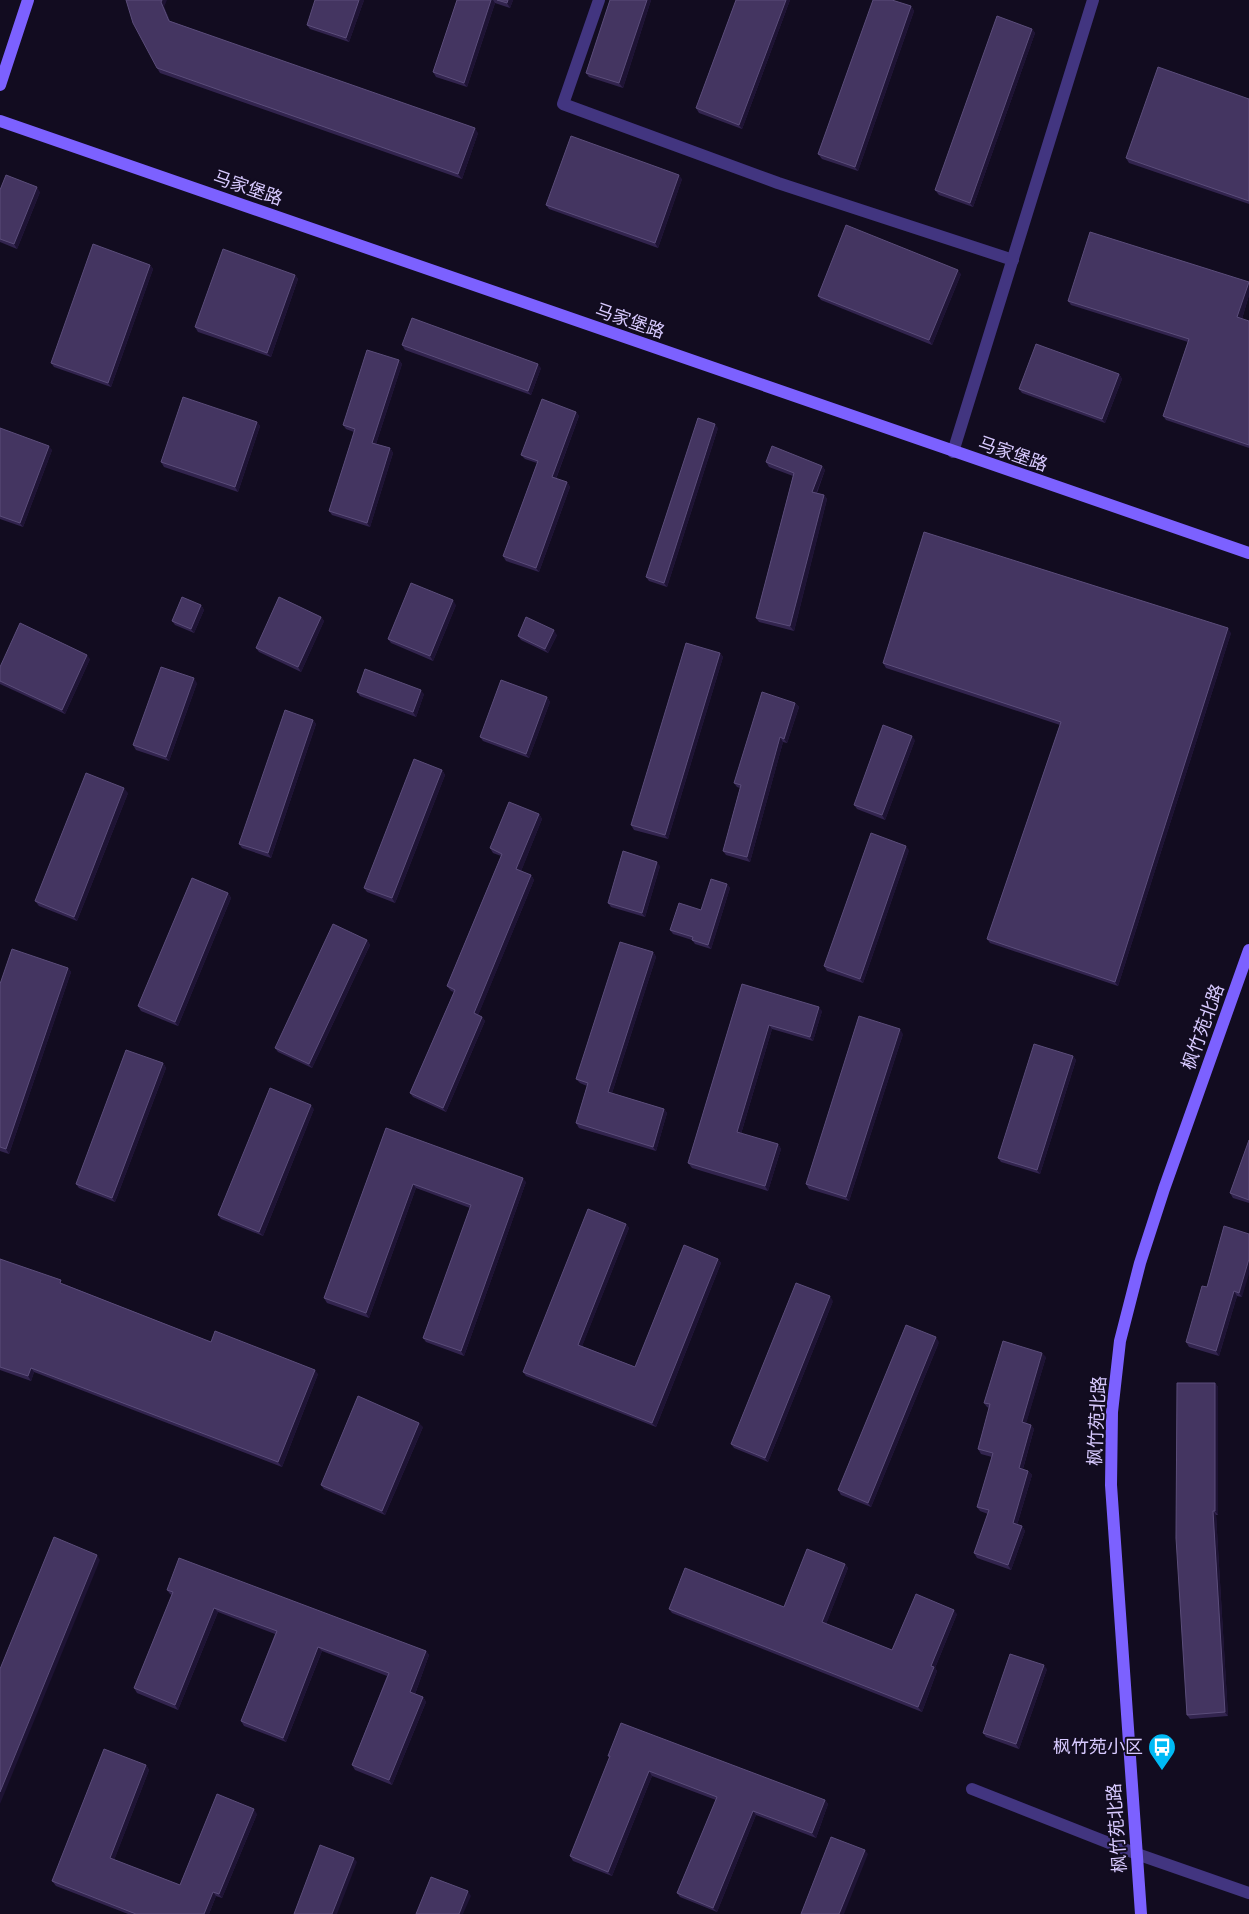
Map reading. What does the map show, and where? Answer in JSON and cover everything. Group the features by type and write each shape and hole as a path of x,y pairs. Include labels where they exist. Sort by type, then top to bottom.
{"main road":[{"path":"0,85 28,0"},
{"name":"马家堡路","path":"0,121 1249,553"},
{"name":"枫竹苑北路","path":"1141,1914 1111,1485 1112,1412 1120,1341 1140,1263 1164,1189 1249,950"}],"street":[{"path":"599,0 563,104 778,183 1013,260"},
{"path":"953,452 1093,0"},
{"path":"972,1789 1137,1854 1249,1893"}],"building":[{"path":"126,0 162,0 161,2 169,21 475,128 458,174 157,68 133,23"},
{"path":"315,0 359,0 346,38 307,25"},
{"path":"457,0 491,0 464,83 433,72"},
{"path":"497,0 508,0 507,3"},
{"path":"610,0 647,0 619,83 586,73"},
{"path":"736,0 786,0 739,125 696,108"},
{"path":"873,0 892,0 911,6 855,167 818,154"},
{"path":"997,16 1032,29 970,203 935,190"},
{"path":"1158,67 1249,99 1249,201 1126,158"},
{"path":"571,136 679,175 655,243 546,205"},
{"path":"6,175 37,187 14,244 0,239 0,190"},
{"path":"846,225 958,270 929,340 818,296"},
{"path":"1090,232 1249,282 1237,317 1249,321 1249,445 1163,416 1189,339 1068,301"},
{"path":"93,244 150,265 108,383 51,363"},
{"path":"223,249 295,275 267,353 195,327"},
{"path":"412,318 538,364 528,391 402,345"},
{"path":"1036,344 1119,374 1102,419 1019,389"},
{"path":"367,350 399,360 372,443 390,448 367,523 329,511 355,429 343,425"},
{"path":"183,397 257,422 235,487 161,462"},
{"path":"542,399 576,412 552,477 567,482 536,568 503,556 538,461 521,455"},
{"path":"698,418 715,424 664,583 646,577"},
{"path":"0,428 49,446 20,523 0,516"},
{"path":"772,446 822,466 812,492 824,495 790,626 756,618 794,473 766,462"},
{"path":"924,532 1228,628 1115,982 987,939 1061,722 883,663"},
{"path":"411,583 453,600 430,656 388,639"},
{"path":"182,597 201,605 191,629 172,621"},
{"path":"279,597 321,617 298,667 256,648"},
{"path":"526,617 554,630 545,649 518,636"},
{"path":"20,623 87,655 62,710 0,681 0,667"},
{"path":"686,643 720,653 665,835 631,825"},
{"path":"161,667 194,678 166,757 133,745"},
{"path":"365,669 421,690 413,712 357,692"},
{"path":"501,680 547,697 526,754 480,737"},
{"path":"762,692 795,703 784,739 780,737 747,857 723,851 741,785 734,783"},
{"path":"285,710 313,720 268,853 239,844"},
{"path":"883,725 912,736 882,815 854,805"},
{"path":"414,759 442,770 392,898 364,888"},
{"path":"86,773 124,788 74,917 35,901"},
{"path":"509,802 539,814 516,869 531,875 474,1013 482,1017 443,1108 410,1093 455,990 447,986 502,854 490,848"},
{"path":"871,833 906,846 860,979 824,966"},
{"path":"623,851 657,862 642,913 608,903"},
{"path":"192,878 228,893 175,1022 138,1006"},
{"path":"711,879 727,884 708,945 692,940 693,937 670,930 679,903 701,910"},
{"path":"333,924 367,940 309,1064 275,1048"},
{"path":"620,942 653,952 608,1092 664,1109 653,1147 576,1123 588,1083 576,1079"},
{"path":"12,949 68,968 6,1149 0,1147 0,984"},
{"path":"742,984 819,1007 810,1037 769,1025 737,1132 778,1144 765,1186 688,1163"},
{"path":"859,1016 900,1029 846,1197 806,1184"},
{"path":"1034,1044 1073,1056 1037,1170 998,1158"},
{"path":"126,1050 163,1063 112,1198 76,1184"},
{"path":"270,1088 311,1105 259,1232 218,1215"},
{"path":"386,1128 523,1178 461,1351 423,1338 471,1205 413,1184 366,1313 324,1298"},
{"path":"1249,1140 1249,1200 1230,1193"},
{"path":"588,1209 626,1224 578,1345 635,1367 684,1245 718,1259 652,1423 523,1372"},
{"path":"1224,1226 1249,1234 1249,1259 1239,1293 1234,1291 1216,1351 1186,1342 1202,1286 1207,1287"},
{"path":"0,1259 61,1280 60,1283 211,1342 215,1331 315,1370 278,1462 31,1368 28,1376 0,1367"},
{"path":"796,1283 830,1296 765,1458 731,1444"},
{"path":"906,1325 936,1337 868,1503 838,1490"},
{"path":"1003,1341 1042,1353 1022,1422 1031,1425 1019,1468 1028,1471 1013,1523 1022,1526 1008,1565 974,1553 989,1510 977,1507 993,1453 978,1449 990,1404 984,1403"},
{"path":"1177,1383 1215,1383 1215,1511 1213,1511 1225,1712 1187,1715 1176,1538"},
{"path":"358,1396 419,1423 382,1511 321,1485"},
{"path":"54,1537 97,1555 0,1792 0,1669"},
{"path":"807,1549 845,1564 822,1622 892,1650 916,1594 954,1610 931,1666 934,1667 918,1707 669,1609 685,1568 784,1607"},
{"path":"179,1558 426,1651 410,1692 423,1697 389,1780 352,1765 389,1673 318,1647 283,1738 241,1721 277,1631 214,1608 175,1705 134,1688 173,1592 167,1590"},
{"path":"1010,1654 1044,1665 1016,1744 983,1733"},
{"path":"621,1723 825,1800 812,1833 753,1811 713,1908 677,1893 717,1797 649,1771 608,1872 570,1856 610,1756 608,1756"},
{"path":"104,1749 146,1765 110,1858 180,1885 217,1794 254,1809 219,1894 213,1892 204,1914 136,1914 52,1881"},
{"path":"831,1837 865,1850 839,1914 801,1914"},
{"path":"320,1845 354,1858 332,1914 294,1914"},
{"path":"431,1877 468,1891 459,1914 416,1914"}],"place":[{"name":"枫竹苑小区","path":"1162,1771"}]}
